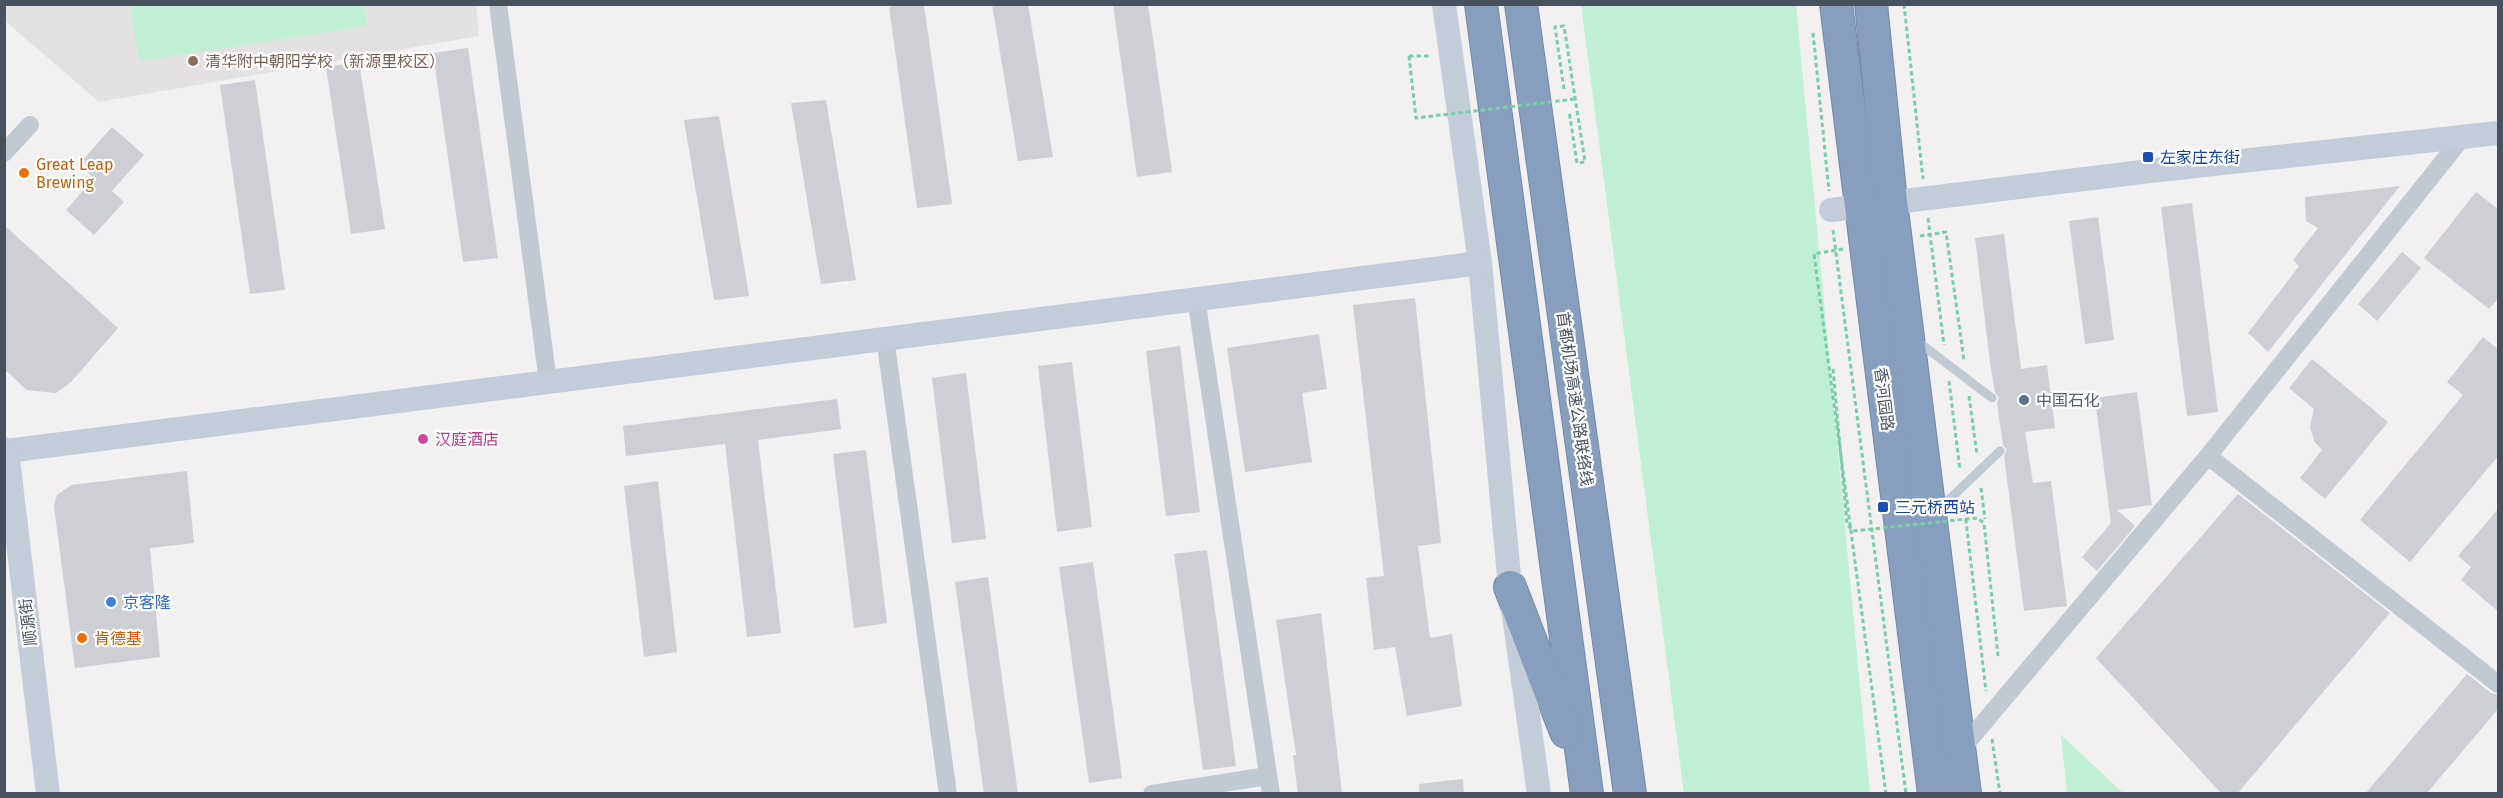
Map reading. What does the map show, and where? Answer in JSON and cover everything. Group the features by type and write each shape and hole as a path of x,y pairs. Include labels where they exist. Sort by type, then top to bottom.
{"highway":[{"path":"1481,4 1586,787"},
{"name":"首都机场高速公路联络线","path":"1521,4 1630,794"},
{"name":"香河园路","path":"1836,4 1845,208 1934,794"},
{"name":"香河园路","path":"1871,4 1891,202 1965,794"},
{"path":"1510,587 1586,787"}],"street":[{"path":"498,4 548,381"},
{"path":"1444,4 1480,263 1510,587 1539,794"},
{"path":"1529,4 1531,83"},
{"path":"4,153 30,125"},
{"path":"1845,208 1925,197 2499,133"},
{"path":"1959,752 2208,456 2462,138"},
{"path":"6,450 1480,263"},
{"path":"1152,794 1269,785 1196,298"},
{"path":"885,338 948,794"},
{"name":"顺源街","path":"6,450 48,794"},
{"path":"2208,456 2499,684"}],"lane":[{"path":"1908,333 1992,398"},
{"path":"1931,516 2000,451"}],"path":[{"path":"1904,4 1925,197 2000,794"},
{"path":"1564,90 1555,27 1564,26 1585,162 1577,164 1569,111"},
{"path":"1812,27 1845,208 1906,794"},
{"path":"1408,56 1416,118 1575,99"},
{"path":"1832,369 1847,524 1853,531 1977,518 1984,523 1998,656"}],"shaded area":[{"name":"清华附中朝阳学校（新源里校区）","path":"5,4 476,4 479,36 99,102 5,21"}],"green space":[{"path":"130,5 364,5 367,26 139,61"},
{"path":"1581,5 1796,5 1870,793 1684,793"},
{"path":"2061,735 2123,793 2067,793"}],"building":[{"path":"924,4 952,204 917,208 889,7"},
{"path":"992,4 1028,4 1053,157 1018,161"},
{"path":"1113,4 1148,4 1172,172 1137,177"},
{"path":"468,48 498,258 463,262 433,53"},
{"path":"359,62 385,229 351,234 326,67"},
{"path":"255,80 285,290 250,294 220,85"},
{"path":"826,100 856,280 821,284 791,103"},
{"path":"719,116 749,296 714,300 684,120"},
{"path":"112,127 144,155 112,191 124,202 94,235 66,210 94,178 79,164"},
{"path":"2400,186 2268,352 2248,333 2299,266 2293,260 2318,228 2306,221 2305,197"},
{"path":"2476,192 2499,210 2499,298 2489,309 2424,258"},
{"path":"2192,203 2218,412 2187,416 2161,207"},
{"path":"2098,217 2114,340 2085,344 2069,221"},
{"path":"4,225 118,328 71,382 56,393 27,390 4,369"},
{"path":"2004,234 2021,369 2047,365 2055,428 2025,432 2033,483 2051,481 2067,606 2024,611 2004,456 2007,450 2003,445 1997,403 1999,398 1995,392 1990,362 1975,238"},
{"path":"2402,252 2421,268 2377,321 2358,304"},
{"path":"1415,298 1441,543 1418,546 1430,638 1452,634 1462,706 1407,716 1395,647 1374,650 1366,578 1384,576 1353,305"},
{"path":"1319,334 1327,389 1302,393 1312,462 1245,472 1227,348"},
{"path":"2483,337 2499,350 2499,455 2410,562 2360,520 2463,395 2447,382"},
{"path":"1180,346 1200,512 1166,516 1146,351"},
{"path":"2312,359 2388,422 2325,499 2300,478 2322,450 2314,441 2310,427 2314,409 2289,388"},
{"path":"1072,362 1092,527 1057,532 1038,366"},
{"path":"966,373 986,539 952,543 932,378"},
{"path":"2137,392 2152,505 2117,510 2135,526 2097,571 2082,557 2111,523 2095,398"},
{"path":"837,399 841,429 758,440 781,633 747,637 725,444 626,456 623,426"},
{"path":"866,450 887,623 854,628 833,454"},
{"name":"京客隆","path":"187,471 194,543 150,548 160,657 75,668 54,506 57,495 71,485"},
{"path":"658,481 677,652 644,657 624,486"},
{"path":"2238,494 2390,613 2237,794 2222,794 2096,658"},
{"path":"2499,508 2499,612 2461,580 2471,567 2458,556"},
{"path":"1207,550 1236,766 1203,770 1174,554"},
{"path":"1093,562 1122,778 1089,783 1059,567"},
{"path":"988,577 1018,794 984,794 955,582"},
{"path":"1321,613 1342,794 1298,794 1293,755 1296,755 1276,620"},
{"path":"2467,674 2491,693 2499,695 2499,708 2426,794 2365,794"},
{"path":"1463,779 1464,794 1419,794 1419,784"}],"place":[{"name":"清华附中朝阳学校（新源里校区）","path":"193,61"},
{"name":"左家庄东街","path":"2148,157"},
{"name":"Great Leap Brewing","path":"24,173"},
{"name":"中国石化","path":"2024,400"},
{"name":"汉庭酒店","path":"423,439"},
{"name":"三元桥西站","path":"1883,507"},
{"name":"京客隆","path":"111,602"},
{"name":"肯德基","path":"82,638"}]}
